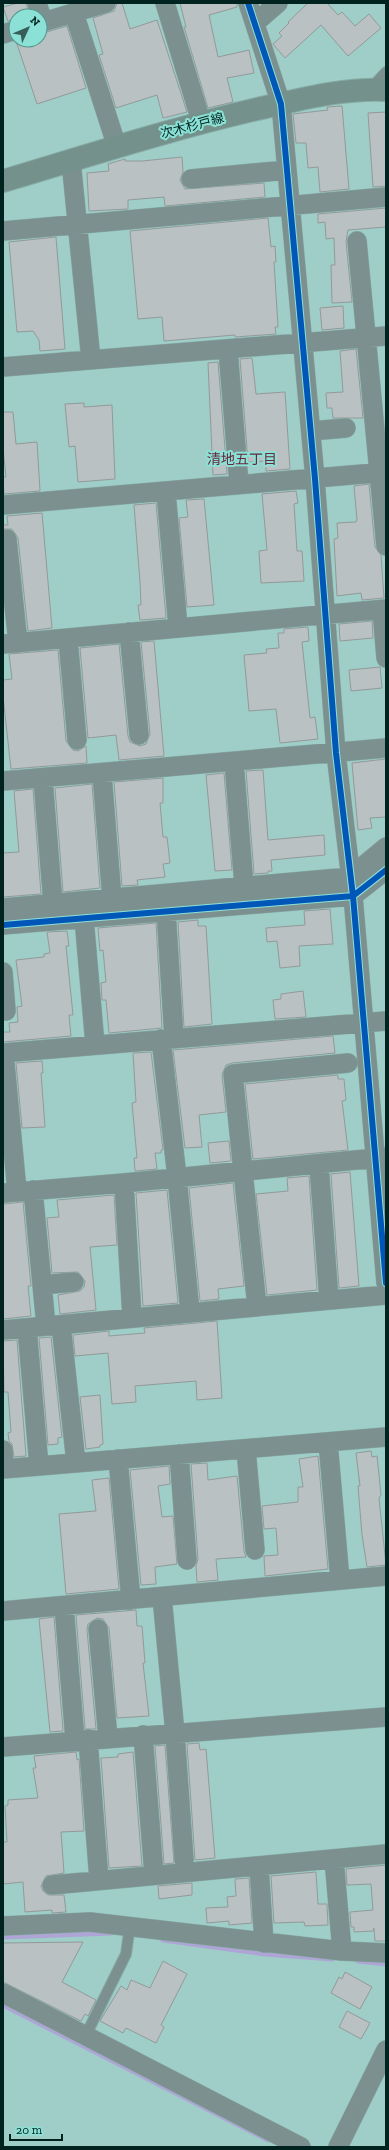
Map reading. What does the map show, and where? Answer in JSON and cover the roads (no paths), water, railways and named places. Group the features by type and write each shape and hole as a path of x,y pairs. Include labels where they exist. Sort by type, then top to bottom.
{"main road":[{"name":"次木杉戸線","path":"3,181 201,122 326,94 378,89"}],"street":[{"path":"48,20 80,8 106,3"},
{"path":"165,3 201,122"},
{"path":"248,3 281,104 289,206 311,431 336,752 353,896 364,1022 380,1157 386,1283"},
{"path":"255,23 278,3"},
{"path":"80,8 117,147"},
{"path":"71,161 91,360"},
{"path":"191,179 287,170"},
{"path":"3,231 386,197"},
{"path":"357,241 365,337 383,473 386,546"},
{"path":"3,367 228,350 386,336"},
{"path":"228,350 239,484"},
{"path":"311,431 346,428"},
{"path":"3,505 383,473"},
{"path":"166,492 178,627"},
{"path":"7,539 11,644 178,627 384,609 386,658"},
{"path":"129,632 138,735"},
{"path":"68,638 77,740"},
{"path":"3,781 102,774 386,748"},
{"path":"234,762 244,886"},
{"path":"102,774 112,899"},
{"path":"43,779 53,904"},
{"path":"3,908 350,877 386,847"},
{"path":"3,925 166,910 353,896 377,883 386,870"},
{"path":"166,910 167,1039 177,1177 190,1312"},
{"path":"84,918 94,1045"},
{"path":"3,972 6,1010"},
{"path":"76,1463 54,1325 42,1285 18,1191 3,1053 386,1021"},
{"path":"257,1306 233,1074 348,1063"},
{"path":"18,1191 124,1183 242,1170 318,1165 380,1157"},
{"path":"318,1165 329,1300"},
{"path":"124,1183 132,1318"},
{"path":"42,1285 74,1282"},
{"path":"3,1330 386,1295"},
{"path":"27,1328 39,1466"},
{"path":"3,1462 39,1466 386,1437"},
{"path":"328,1442 340,1580"},
{"path":"246,1449 255,1550"},
{"path":"179,1454 187,1560"},
{"path":"118,1459 131,1600"},
{"path":"3,1611 162,1598 386,1576"},
{"path":"162,1598 175,1733 184,1860"},
{"path":"64,1606 99,1880"},
{"path":"98,1629 108,1738"},
{"path":"3,1747 386,1717"},
{"path":"143,1735 154,1875"},
{"path":"52,1885 386,1854"},
{"path":"334,1859 342,1951"},
{"path":"259,1866 264,1943"},
{"path":"3,1926 90,1922 130,1925 264,1943 342,1951 386,1953"},
{"path":"3,1993 301,2147"},
{"path":"338,2147 386,2050"}],"lane":[{"path":"378,89 386,72"},
{"path":"86,2035 126,1954 130,1925"}],"waterway":[{"path":"3,1937 112,1933"},
{"path":"163,1940 265,1954 332,1959"},
{"path":"358,1961 386,1964"},
{"path":"3,2005 268,2140"}],"district":[{"name":"清地五丁目","path":"242,459"}]}
